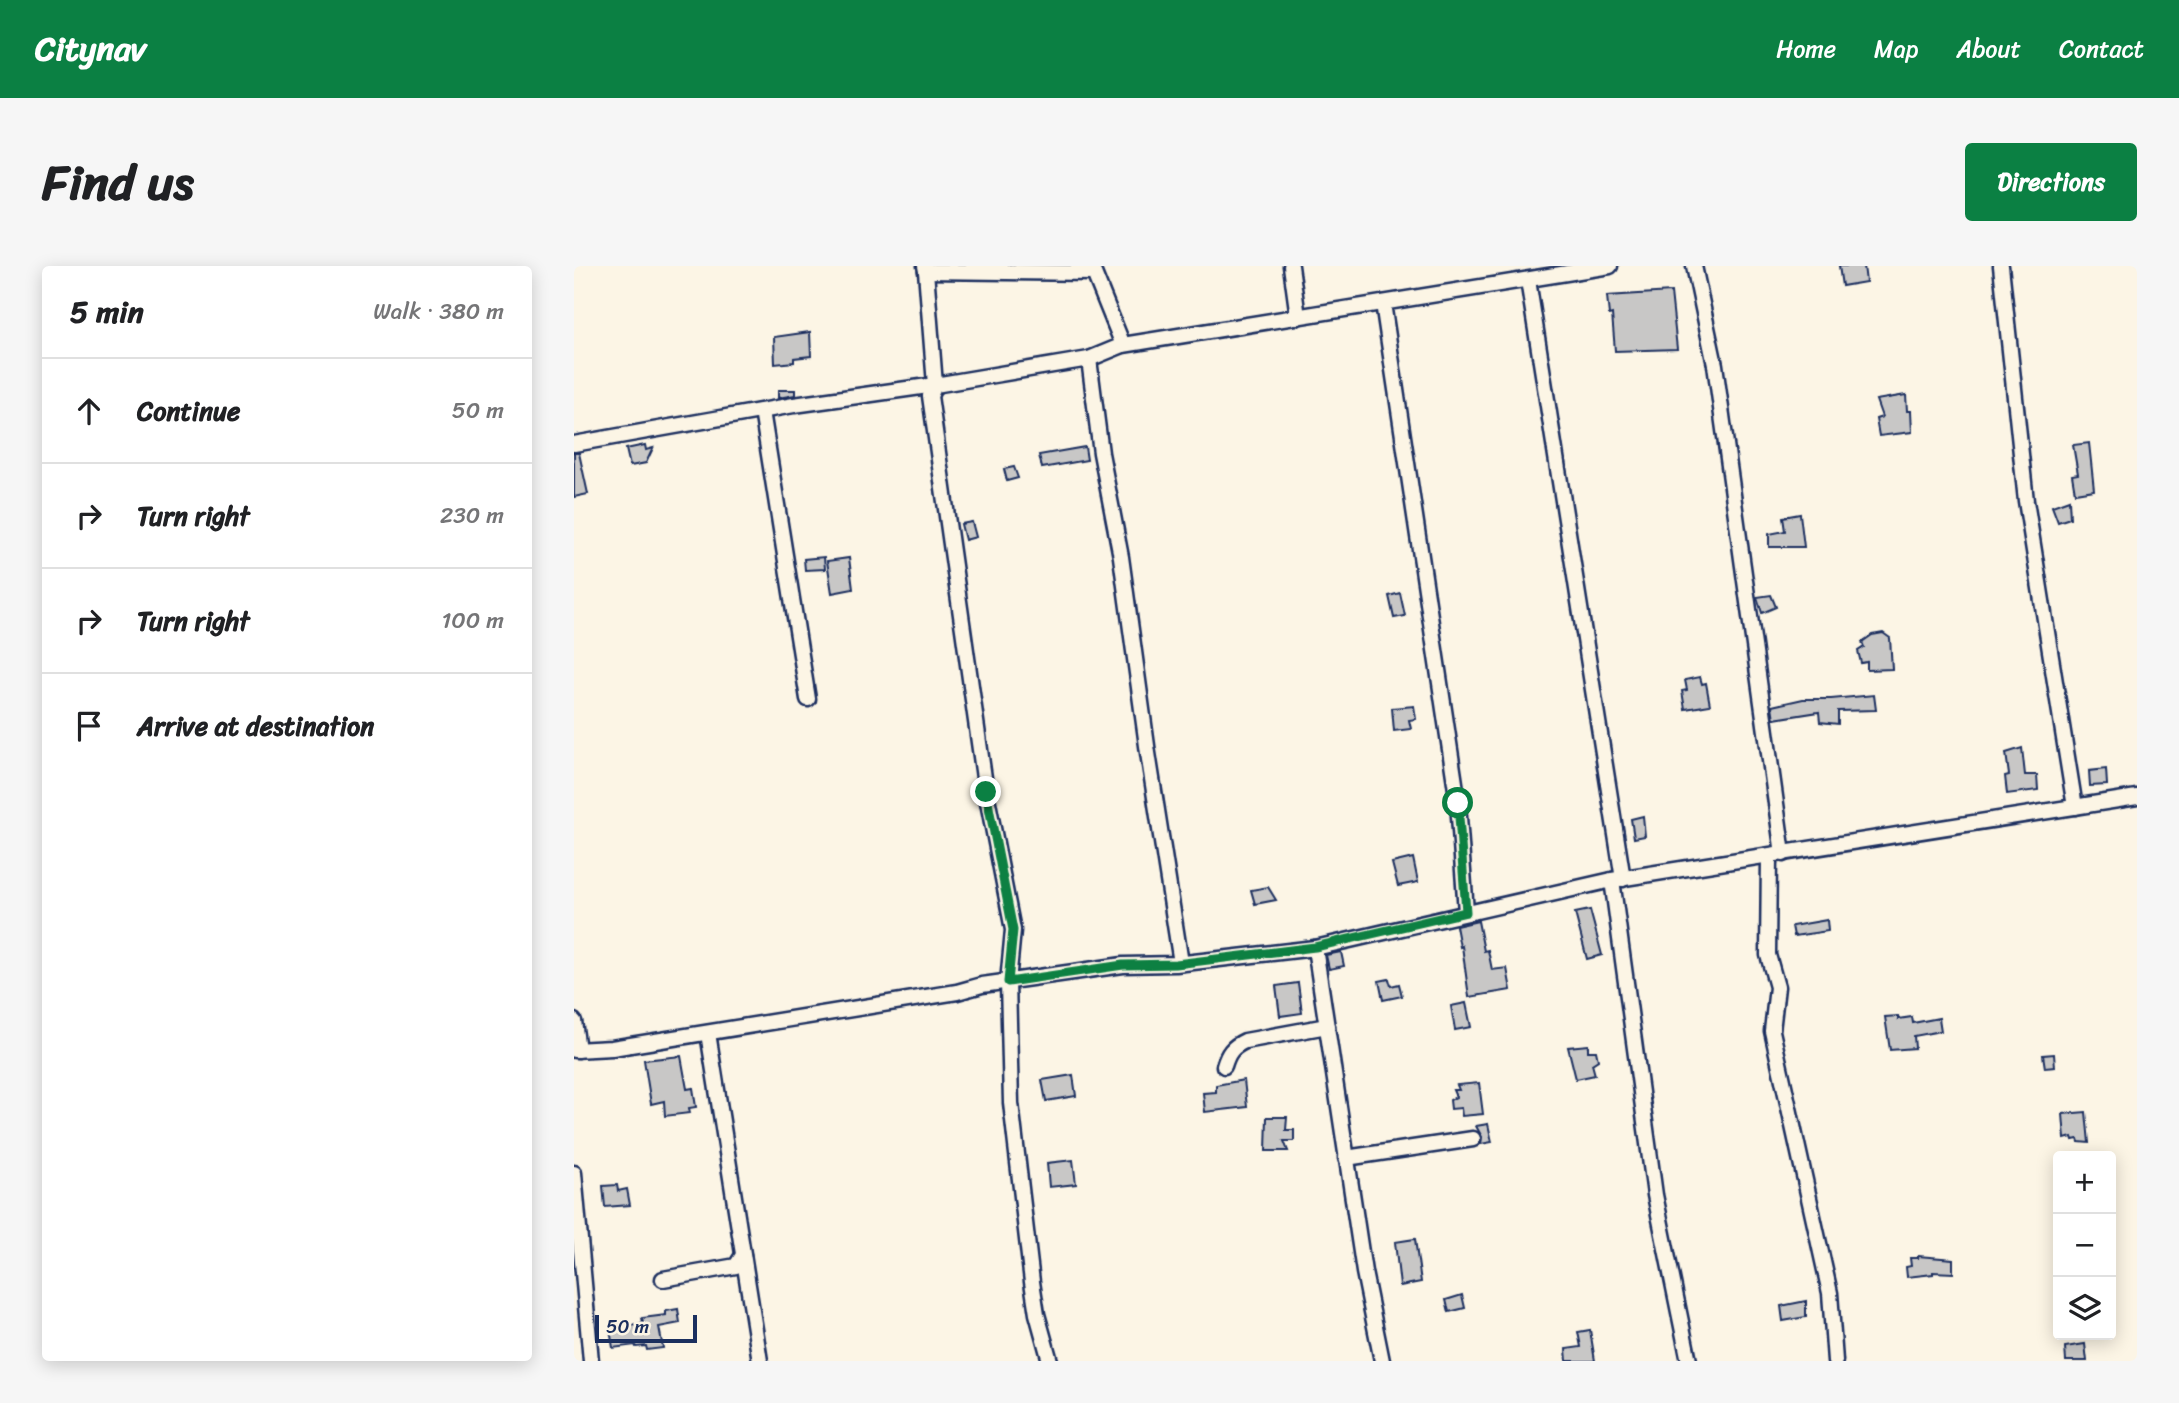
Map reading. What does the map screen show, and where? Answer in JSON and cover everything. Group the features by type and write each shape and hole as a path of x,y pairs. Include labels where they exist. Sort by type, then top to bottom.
{"street":[{"path":"1291,266 1298,317"},
{"path":"574,444 1089,359 1123,345 1610,266"},
{"path":"1694,266 1716,365 1776,855 1768,955 1777,987 1772,1031 1830,1293 1835,1361"},
{"path":"2001,266 2026,501 2075,807"},
{"path":"1050,1361 1037,1314 1011,1103 1008,982 1013,930 986,792 930,396 935,385 925,268 1094,273 1123,345"},
{"path":"1528,280 1617,879 1655,1195 1689,1361"},
{"path":"1382,303 1458,803 1466,912"},
{"path":"1089,359 1101,453 1121,556 1181,963"},
{"path":"762,411 808,699"},
{"path":"574,1021 576,1050 612,1048 1123,965 1181,963 1315,947 1617,879 2137,797"},
{"path":"1315,947 1346,1157 1382,1361"},
{"path":"1224,1066 1228,1052 1245,1041 1327,1026"},
{"path":"708,1033 760,1361"},
{"path":"1346,1157 1473,1139"},
{"path":"574,1173 591,1361"},
{"path":"663,1279 736,1266 743,1255"}],"building":[{"path":"1839,266 1864,266 1866,282 1842,286"},
{"path":"1671,292 1677,349 1615,351 1612,314 1609,315 1607,296"},
{"path":"810,332 811,356 794,358 794,362 775,364 774,337"},
{"path":"778,390 795,390 795,395 778,398"},
{"path":"1906,395 1907,411 1911,411 1912,432 1879,436 1876,419 1882,417 1876,400"},
{"path":"2089,443 2094,490 2075,493 2072,475 2078,474 2073,445"},
{"path":"645,445 646,450 653,448 646,463 630,466 626,449"},
{"path":"1085,447 1087,460 1042,468 1039,455"},
{"path":"574,453 579,453 588,494 574,497"},
{"path":"1014,467 1018,478 1007,481 1004,469"},
{"path":"2069,500 2070,518 2058,522 2052,506"},
{"path":"1800,514 1804,547 1769,547 1769,534 1785,531 1783,517"},
{"path":"972,522 976,537 965,540 961,524"},
{"path":"824,557 825,569 805,570 804,559"},
{"path":"849,558 853,589 832,593 827,561"},
{"path":"1400,593 1405,616 1394,618 1389,596"},
{"path":"1771,595 1776,607 1762,613 1757,597"},
{"path":"1883,633 1890,638 1892,669 1867,670 1867,662 1861,663 1858,651 1864,647 1862,642 1872,635"},
{"path":"1700,677 1702,684 1706,683 1710,705 1685,709 1682,691 1687,690 1685,680"},
{"path":"1874,695 1876,710 1838,711 1838,724 1820,722 1819,712 1774,719 1772,706 1803,699"},
{"path":"1414,706 1416,719 1409,720 1411,729 1394,731 1392,708"},
{"path":"2022,748 2025,775 2037,775 2038,790 2007,794 2005,776 2009,775 2006,753"},
{"path":"2106,769 2107,785 2090,786 2089,771"},
{"path":"1643,816 1645,836 1634,838 1631,819"},
{"path":"1413,858 1418,882 1398,886 1392,863"},
{"path":"1268,887 1276,900 1255,904 1251,890"},
{"path":"1590,910 1602,955 1587,959 1575,913"},
{"path":"1827,920 1828,931 1794,936 1792,926"},
{"path":"1478,921 1484,951 1488,950 1492,970 1507,968 1511,990 1469,997 1462,946 1460,947 1456,926"},
{"path":"1341,952 1344,966 1329,969 1326,955"},
{"path":"1389,979 1391,986 1399,984 1402,996 1383,1000 1379,981"},
{"path":"1298,983 1302,1013 1280,1016 1276,986"},
{"path":"1466,1003 1471,1027 1455,1030 1451,1006"},
{"path":"1898,1016 1898,1019 1912,1017 1913,1023 1939,1018 1941,1031 1914,1036 1915,1048 1890,1050 1885,1017"},
{"path":"1588,1045 1588,1051 1596,1051 1598,1060 1592,1064 1595,1075 1576,1079 1568,1047"},
{"path":"2054,1054 2055,1067 2045,1068 2043,1055"},
{"path":"681,1056 687,1089 693,1088 696,1107 689,1108 690,1113 665,1116 664,1101 651,1104 644,1060"},
{"path":"1073,1075 1076,1096 1046,1101 1042,1080"},
{"path":"1244,1080 1247,1107 1205,1112 1203,1093 1216,1092 1216,1085"},
{"path":"1479,1083 1483,1114 1462,1116 1461,1108 1451,1109 1450,1100 1456,1097 1453,1090 1459,1090 1457,1085"},
{"path":"2086,1112 2089,1143 2073,1140 2072,1137 2065,1139 2063,1114"},
{"path":"1267,1117 1287,1117 1286,1130 1294,1130 1294,1141 1284,1141 1288,1151 1266,1151"},
{"path":"1488,1124 1492,1142 1481,1144 1482,1137 1476,1126"},
{"path":"1073,1160 1076,1184 1049,1187 1047,1163"},
{"path":"617,1185 618,1191 627,1189 630,1205 605,1207 603,1186"},
{"path":"1415,1239 1421,1282 1400,1286 1395,1242"},
{"path":"1918,1256 1953,1259 1953,1273 1933,1272 1907,1277 1906,1267 1911,1266 1910,1258"},
{"path":"1462,1295 1465,1308 1449,1312 1446,1300"},
{"path":"1806,1301 1806,1317 1783,1321 1781,1306"},
{"path":"678,1309 680,1323 659,1327 663,1348 647,1350 646,1346 635,1345 613,1348 610,1329 643,1324 642,1318 666,1315 666,1311"},
{"path":"1590,1330 1595,1361 1567,1361 1566,1349 1581,1347 1578,1332"},
{"path":"2085,1344 2087,1361 2066,1361 2065,1347"}],"route":[{"path":"986,792 1013,930 1008,982 1123,965 1176,964 1315,947 1466,912 1458,803"}]}
